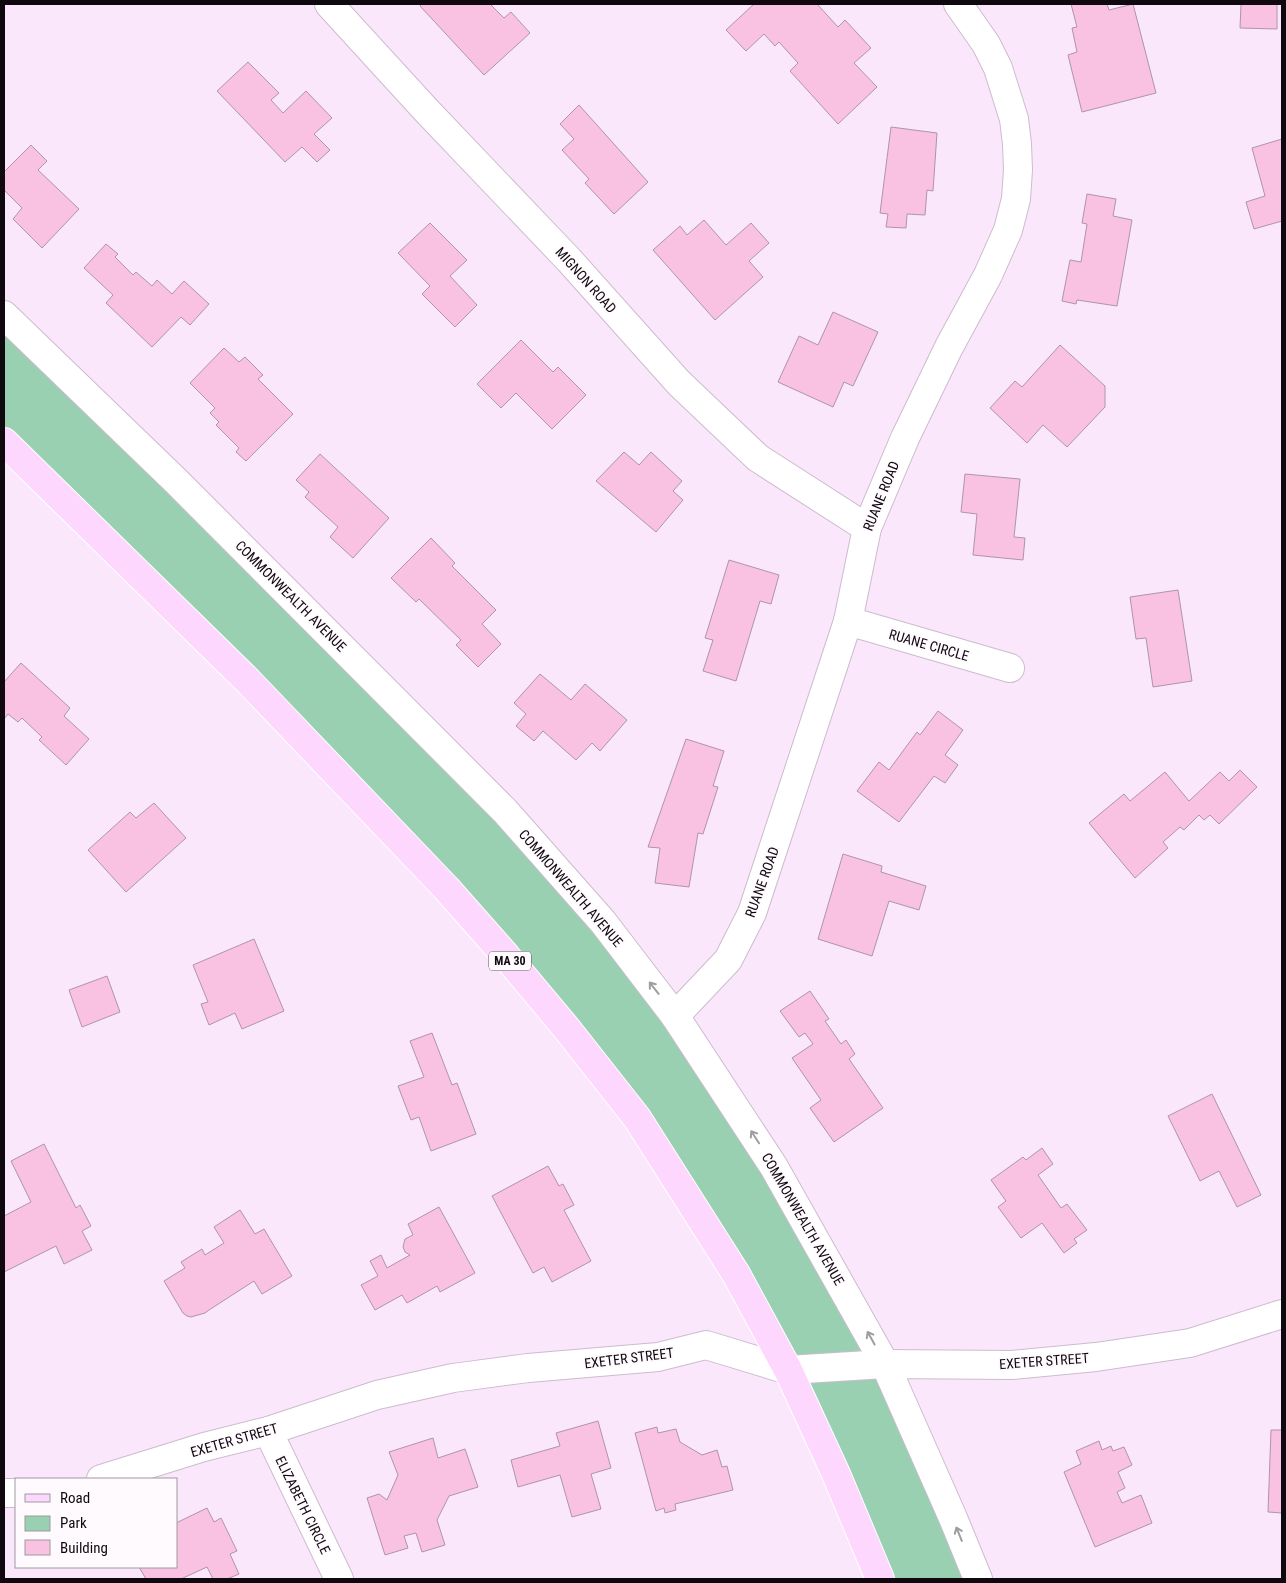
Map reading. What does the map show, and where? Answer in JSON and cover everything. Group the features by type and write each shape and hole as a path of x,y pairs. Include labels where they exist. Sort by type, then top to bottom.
{"main road":[{"name":"MA 30","path":"4,442 248,681 446,888 511,962 637,1118 736,1274 788,1370 836,1474 880,1579"}],"street":[{"name":"MIGNON ROAD","path":"329,4 426,110 569,260 680,383 758,458 867,528"},
{"name":"RUANE ROAD","path":"675,1016 728,960 752,913 848,621 867,528 904,438 949,347 988,275 1008,230 1016,198 1018,170 1014,118 998,68 986,44 958,4"},
{"name":"COMMONWEALTH AVENUE","path":"4,316 176,481 505,811 603,922 675,1016 774,1167 885,1364 978,1579"},
{"name":"RUANE CIRCLE","path":"848,621 1010,668"},
{"name":"EXETER STREET","path":"104,1478 204,1447 268,1431 377,1394 454,1378 528,1368 658,1357 706,1345 788,1370 885,1364 1012,1365 1096,1357 1190,1343 1282,1314"},
{"name":"ELIZABETH CIRCLE","path":"268,1431 339,1579"}],"green space":[{"path":"4,315 505,811 774,1167 978,1579 880,1579 788,1370 567,1029 4,442"}],"building":[{"path":"422,4 490,4 504,18 511,12 530,33 484,75 420,6"},
{"path":"754,4 817,4 838,27 845,20 871,48 854,63 877,87 838,124 790,71 798,63 779,42 775,46 764,34 746,51 726,30"},
{"path":"1071,4 1107,4 1109,10 1133,4 1156,93 1082,112 1068,55 1077,52 1072,28 1077,27"},
{"path":"1241,4 1277,4 1277,29 1240,28"},
{"path":"248,62 279,93 271,100 283,113 306,91 332,118 314,134 330,150 317,162 302,147 285,162 217,91"},
{"path":"579,105 648,182 614,214 585,183 589,179 562,150 574,139 560,124"},
{"path":"891,127 937,133 933,191 927,190 925,215 907,214 906,228 886,227 888,214 880,213"},
{"path":"1282,139 1282,221 1254,229 1246,202 1265,196 1252,148"},
{"path":"31,145 47,161 38,170 79,209 42,248 13,219 22,208 4,190 4,172"},
{"path":"1087,194 1116,199 1113,216 1132,220 1117,306 1077,300 1076,304 1062,301 1070,260 1081,262 1087,224 1082,223"},
{"path":"704,220 726,245 751,223 769,243 749,261 763,277 715,320 653,250 680,226 687,235"},
{"path":"430,223 467,260 450,276 477,305 455,327 422,294 430,286 398,253"},
{"path":"106,244 118,254 115,257 133,275 136,272 152,286 157,280 172,294 184,281 209,304 190,325 181,317 152,347 106,303 113,295 84,268"},
{"path":"833,312 878,332 853,386 844,382 833,407 778,382 799,336 818,345"},
{"path":"521,340 553,372 558,367 586,395 552,429 516,393 501,408 477,384"},
{"path":"1060,345 1105,386 1105,407 1067,447 1043,425 1027,443 990,408 1015,381 1022,387"},
{"path":"224,348 239,362 245,357 263,375 258,379 293,414 246,461 236,452 239,448 216,425 219,422 210,413 215,408 190,383"},
{"path":"624,452 639,465 651,452 682,481 673,491 683,500 656,532 596,481"},
{"path":"320,454 389,518 353,558 330,537 338,527 305,497 309,492 296,480"},
{"path":"965,474 1020,479 1014,537 1025,538 1023,560 973,555 977,514 961,512"},
{"path":"431,538 455,563 452,566 496,610 482,624 501,644 478,667 456,645 461,640 419,599 416,602 391,578"},
{"path":"729,560 779,575 771,604 760,601 736,681 703,671 713,640 705,638"},
{"path":"1178,590 1192,681 1153,687 1146,638 1136,639 1130,597"},
{"path":"21,663 70,708 64,716 89,739 66,765 39,740 42,737 22,718 18,722 8,714 4,719 4,682"},
{"path":"540,674 571,700 585,684 627,720 600,751 592,743 576,760 543,731 534,741 516,726 526,714 514,703"},
{"path":"938,711 963,730 945,755 958,765 945,783 934,776 899,822 857,791 879,762 889,770 917,732 920,735"},
{"path":"686,739 724,751 713,786 718,787 703,834 698,833 689,887 655,883 660,848 648,847"},
{"path":"1240,770 1257,787 1219,824 1210,815 1204,820 1199,815 1184,830 1180,827 1163,842 1168,848 1135,878 1089,823 1124,794 1130,801 1165,772 1189,801 1220,772 1229,781"},
{"path":"154,803 186,838 126,892 88,850 130,812 136,818"},
{"path":"843,854 882,866 881,872 926,886 919,910 889,901 872,956 818,939"},
{"path":"254,939 284,1011 242,1029 235,1013 209,1025 201,1004 208,1002 193,965"},
{"path":"107,976 120,1012 82,1027 69,990"},
{"path":"810,991 829,1019 825,1021 841,1044 846,1040 855,1054 849,1059 883,1108 834,1142 810,1108 821,1100 792,1058 813,1044 805,1033 799,1037 780,1011"},
{"path":"432,1033 452,1085 457,1083 476,1134 431,1151 419,1117 411,1120 398,1086 424,1077 410,1041"},
{"path":"1212,1094 1261,1195 1237,1207 1219,1171 1200,1181 1168,1116"},
{"path":"44,1144 76,1208 80,1205 91,1226 82,1231 92,1250 64,1264 56,1246 4,1272 4,1216 31,1202 11,1161"},
{"path":"1042,1148 1053,1164 1038,1175 1061,1208 1067,1204 1087,1230 1074,1239 1077,1243 1064,1253 1042,1223 1021,1238 998,1207 1006,1201 991,1180 1023,1157 1026,1160"},
{"path":"548,1166 559,1186 563,1184 574,1205 564,1210 591,1261 552,1282 544,1267 533,1273 492,1196"},
{"path":"439,1207 475,1273 440,1292 437,1286 407,1303 402,1295 375,1310 361,1285 378,1276 370,1261 381,1255 387,1268 410,1255 405,1252 403,1247 405,1239 413,1235 408,1224"},
{"path":"240,1210 255,1234 264,1229 292,1276 262,1294 254,1281 205,1313 191,1317 187,1316 183,1313 164,1281 185,1268 181,1262 202,1249 205,1255 224,1243 214,1227"},
{"path":"598,1421 611,1468 591,1474 601,1509 572,1517 560,1475 518,1487 511,1460 560,1446 556,1433"},
{"path":"657,1427 658,1433 676,1429 680,1442 702,1455 717,1450 722,1467 727,1466 733,1490 675,1504 676,1510 665,1513 664,1508 656,1511 635,1433"},
{"path":"1271,1430 1282,1430 1282,1513 1268,1512"},
{"path":"433,1438 438,1458 465,1449 478,1487 449,1496 437,1520 445,1545 422,1552 416,1533 404,1536 408,1548 385,1555 367,1498 379,1494 387,1500 398,1475 389,1452"},
{"path":"1099,1441 1102,1450 1111,1446 1113,1451 1124,1447 1132,1465 1118,1472 1125,1488 1117,1492 1122,1503 1141,1495 1152,1523 1095,1547 1064,1472 1081,1464 1076,1451"},
{"path":"207,1508 214,1522 221,1518 237,1551 230,1554 239,1574 227,1579 213,1579 207,1567 181,1579 146,1579 140,1568 178,1568 178,1522"}]}
